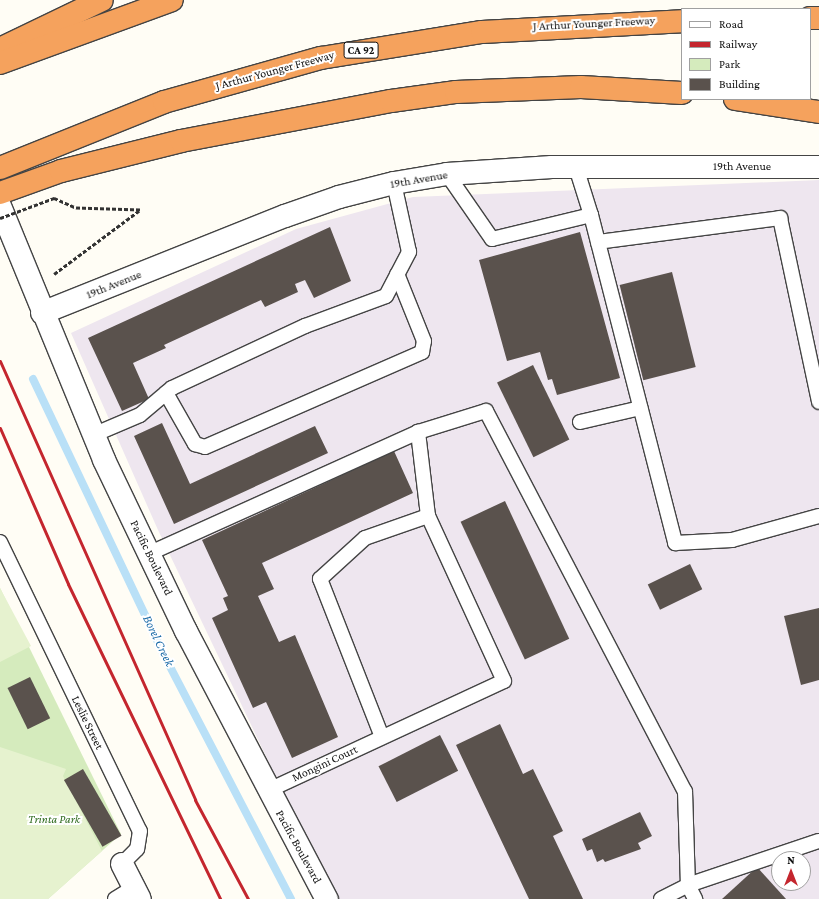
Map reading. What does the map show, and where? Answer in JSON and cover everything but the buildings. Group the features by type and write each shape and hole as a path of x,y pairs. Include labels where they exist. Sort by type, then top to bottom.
{"highway":[{"path":"0,63 11,48 102,0"},
{"path":"11,48 172,0"},
{"name":"J Arthur Younger Freeway","path":"0,168 52,144 216,86 374,47 536,26 681,21"},
{"path":"0,193 61,171 244,128 456,92 582,87 681,93"},
{"path":"741,100 819,112"}],"street":[{"name":"19th Avenue","path":"42,313 286,216 339,197 394,183 447,174 576,167 819,167"},
{"name":"Pacific Boulevard","path":"0,206 42,313 93,435 148,554 267,791 327,899"},
{"name":"Leslie Street","path":"122,864 137,893"}],"lane":[{"path":"576,167 591,215 675,543 732,540 819,516"},
{"path":"447,174 492,239 591,215"},
{"path":"93,435 140,415 166,393 305,326 386,296 409,252 394,183"},
{"path":"598,242 780,218 819,402"},
{"path":"166,393 195,444 205,447 422,352 424,341 397,274"},
{"path":"580,422 640,408"},
{"path":"148,554 418,432 486,411 685,791 688,885 695,899"},
{"path":"382,737 320,579 365,538 428,516 418,432"},
{"name":"Mongini Court","path":"267,791 504,681 428,516"},
{"name":"Leslie Street","path":"0,542 140,830 137,848 122,864"},
{"path":"661,899 688,885 819,841"},
{"path":"114,899 137,893"}],"path":[{"path":"0,218 54,198 76,208 140,210 56,270 53,278"}],"shaded area":[{"path":"819,180 819,899 339,899 305,838 158,530 71,333 296,229 413,197"}],"green space":[{"name":"Trinta Park","path":"0,588 121,834 48,899 0,899"},
{"path":"0,588 31,646 0,662"},
{"path":"0,747 66,769 63,776 102,851 48,899 0,899"}],"waterway":[{"name":"Borel Creek","path":"33,379 165,657 291,899"}],"railway":[{"path":"0,361 195,800 248,899"},
{"path":"0,428 68,584 220,899"}]}
